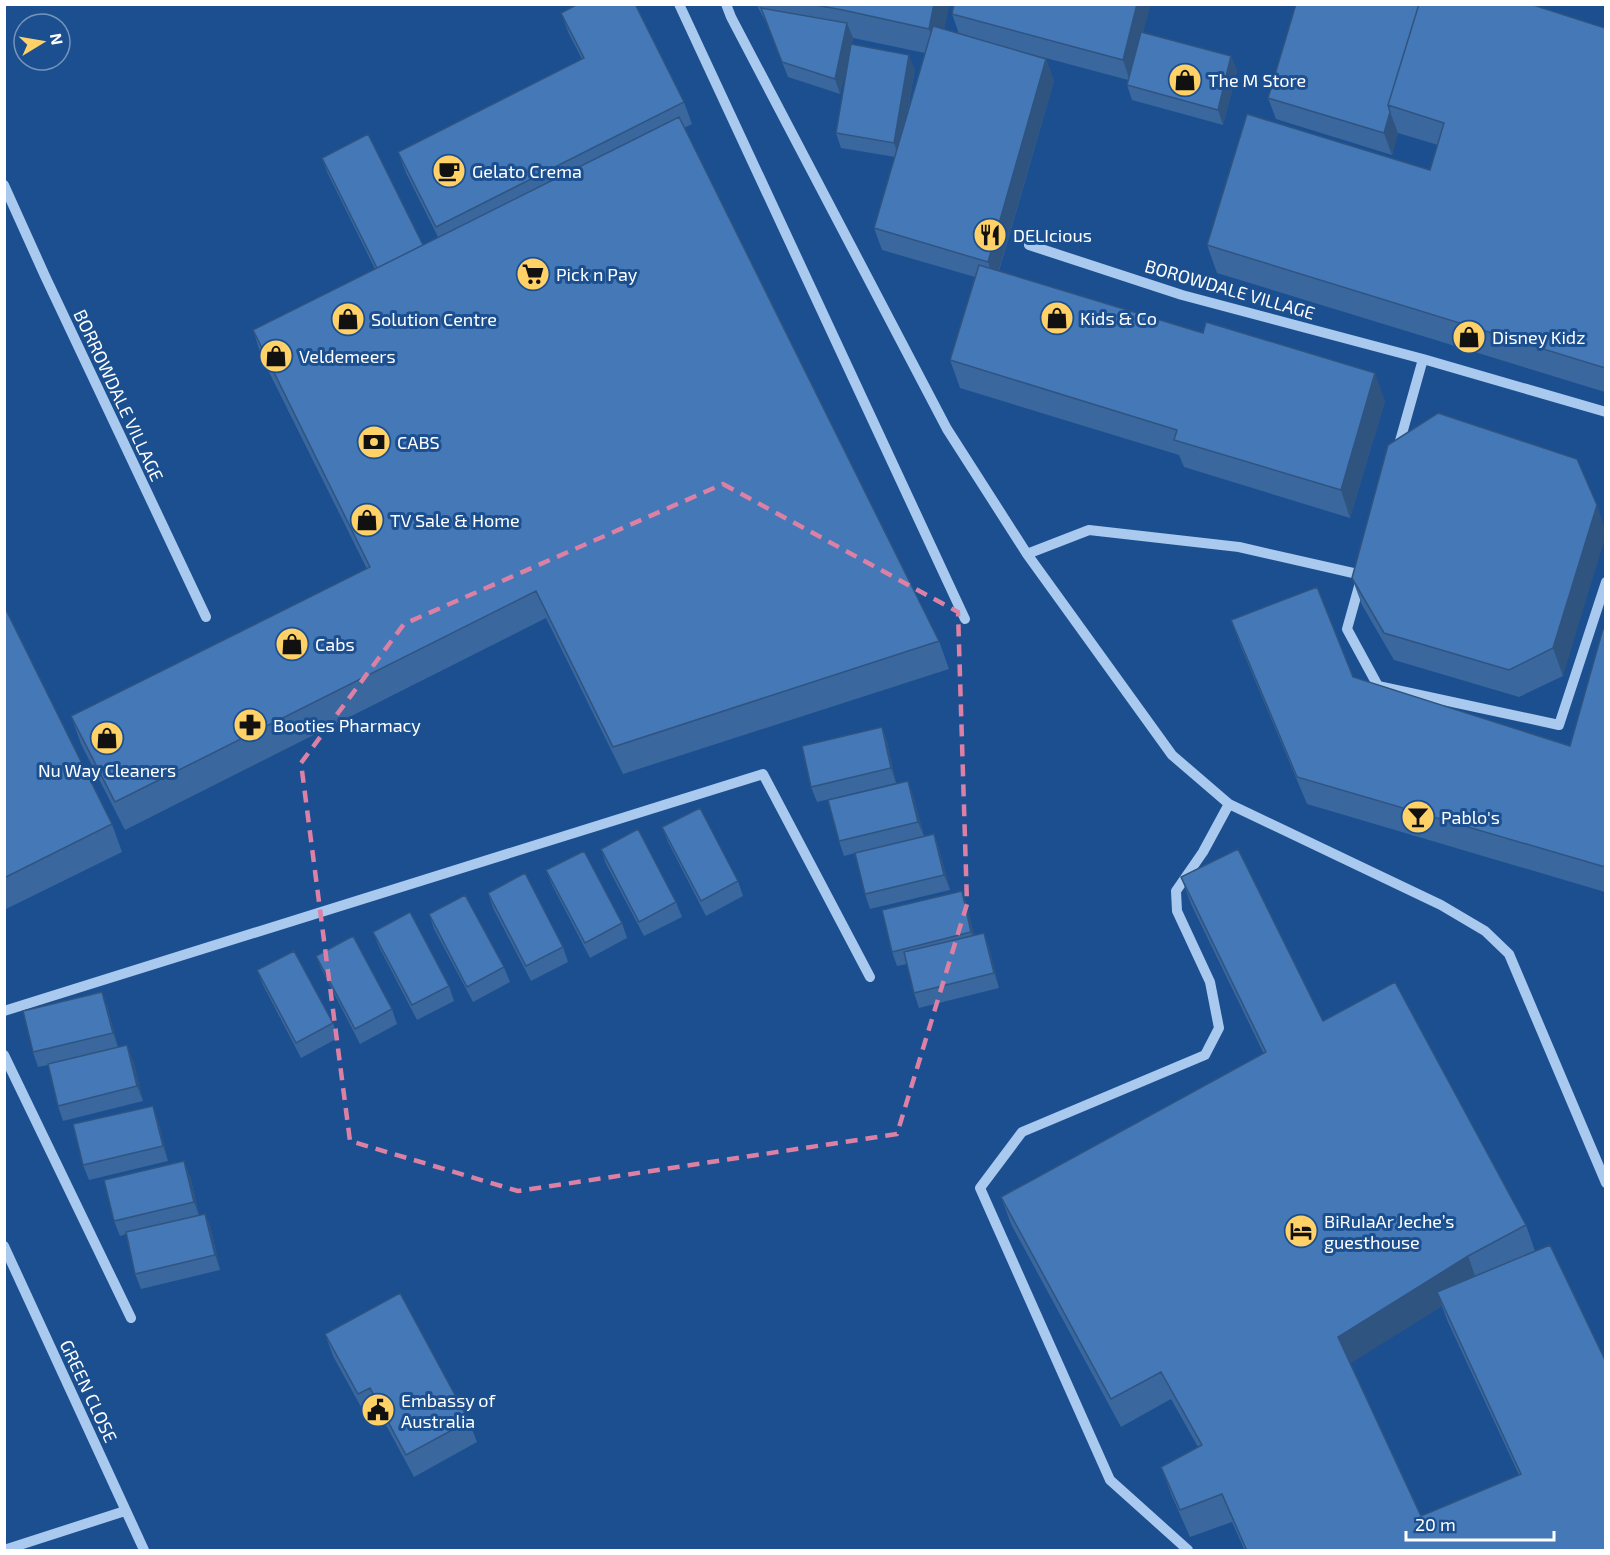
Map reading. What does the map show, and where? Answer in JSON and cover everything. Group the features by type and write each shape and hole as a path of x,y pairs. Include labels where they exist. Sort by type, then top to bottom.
{"street":[{"path":"679,4 965,619"},
{"path":"726,4 947,429 1027,554 1172,755 1229,804 1441,905 1485,931 1509,954 1605,1183"},
{"name":"BORROWDALE VILLAGE","path":"4,185 206,617"},
{"name":"BOROWDALE VILLAGE","path":"1029,245 1182,295 1423,359 1605,412"},
{"path":"1394,461 1423,359"},
{"path":"1027,554 1089,530 1239,547 1364,569 1347,629 1378,686 1559,725 1601,611 1605,582"},
{"path":"4,1011 763,774 870,977"},
{"path":"1188,1551 1110,1480 980,1188 1022,1132 1205,1055 1219,1028 1210,982 1177,910 1176,891 1203,852 1229,804"},
{"path":"4,1055 131,1318"},
{"name":"GREEN CLOSE","path":"4,1246 144,1551"},
{"path":"4,1550 125,1510"}],"highlighted area":[{"path":"723,484 958,612 967,904 897,1134 518,1191 350,1141 301,763 404,624"}],"building":[{"path":"578,4 635,4 684,102 436,227 398,152 584,58 561,13"},
{"path":"810,4 934,4 929,29"},
{"path":"954,4 1137,4 1123,60 952,14"},
{"path":"1296,4 1419,4 1388,105 1390,112 1384,133 1268,98"},
{"path":"1419,4 1530,4 1605,28 1605,368 1207,245 1247,114 1430,170 1444,123 1388,105"},
{"path":"761,8 847,23 835,79 782,62"},
{"path":"933,26 1046,59 988,262 874,228"},
{"path":"1141,32 1231,56 1218,110 1127,85"},
{"path":"851,44 909,55 894,143 836,133"},
{"path":"679,117 939,641 613,747 536,591 115,802 71,716 370,567 253,330"},
{"path":"368,134 423,245 377,268 322,158"},
{"path":"979,265 1203,333 1206,322 1375,373 1341,490 1174,440 1177,430 950,360"},
{"path":"1438,413 1577,459 1597,505 1553,648 1509,670 1384,633 1352,578 1388,445"},
{"path":"1317,587 1353,677 1570,746 1603,629 1605,630 1605,867 1297,777 1231,620"},
{"path":"4,606 112,824 4,878"},
{"path":"882,727 891,768 811,787 802,746"},
{"path":"908,781 918,822 839,841 828,800"},
{"path":"700,808 738,881 701,901 662,827"},
{"path":"638,829 676,902 639,922 601,849"},
{"path":"934,834 944,875 865,894 855,853"},
{"path":"1238,849 1323,1021 1395,982 1526,1225 1468,1256 1338,1337 1421,1516 1521,1474 1437,1292 1550,1245 1605,1360 1605,1551 1247,1551 1222,1494 1180,1510 1161,1467 1202,1445 1161,1372 1111,1399 1001,1197 1266,1052 1181,877"},
{"path":"584,851 622,923 585,943 546,870"},
{"path":"525,873 563,947 526,966 488,893"},
{"path":"962,891 971,932 892,952 882,910"},
{"path":"465,895 504,967 467,987 429,914"},
{"path":"410,912 449,986 412,1005 373,932"},
{"path":"984,933 994,973 914,993 904,952"},
{"path":"353,936 392,1009 355,1029 316,956"},
{"path":"294,951 333,1023 296,1043 257,970"},
{"path":"102,992 113,1033 33,1052 23,1011"},
{"path":"127,1045 137,1086 58,1106 48,1064"},
{"path":"153,1106 163,1146 83,1165 73,1124"},
{"path":"184,1161 194,1202 114,1221 104,1180"},
{"path":"205,1214 215,1255 135,1274 126,1232"},
{"path":"400,1293 469,1421 406,1455 370,1388 358,1394 325,1334"}],"place":[{"name":"The M Store","path":"1185,80"},
{"name":"Gelato Crema","path":"449,171"},
{"name":"DELIcious","path":"990,235"},
{"name":"Pick n Pay","path":"533,274"},
{"name":"Kids & Co","path":"1057,318"},
{"name":"Solution Centre","path":"348,319"},
{"name":"Disney Kidz","path":"1469,337"},
{"name":"Veldemeers","path":"276,356"},
{"name":"CABS","path":"374,442"},
{"name":"TV Sale & Home","path":"367,520"},
{"name":"Cabs","path":"292,644"},
{"name":"Booties Pharmacy","path":"250,725"},
{"name":"Nu Way Cleaners","path":"107,738"},
{"name":"Pablo's","path":"1418,817"},
{"name":"BiRuIaAr Jeche’s guesthouse","path":"1301,1231"},
{"name":"Embassy of Australia","path":"378,1410"}]}
